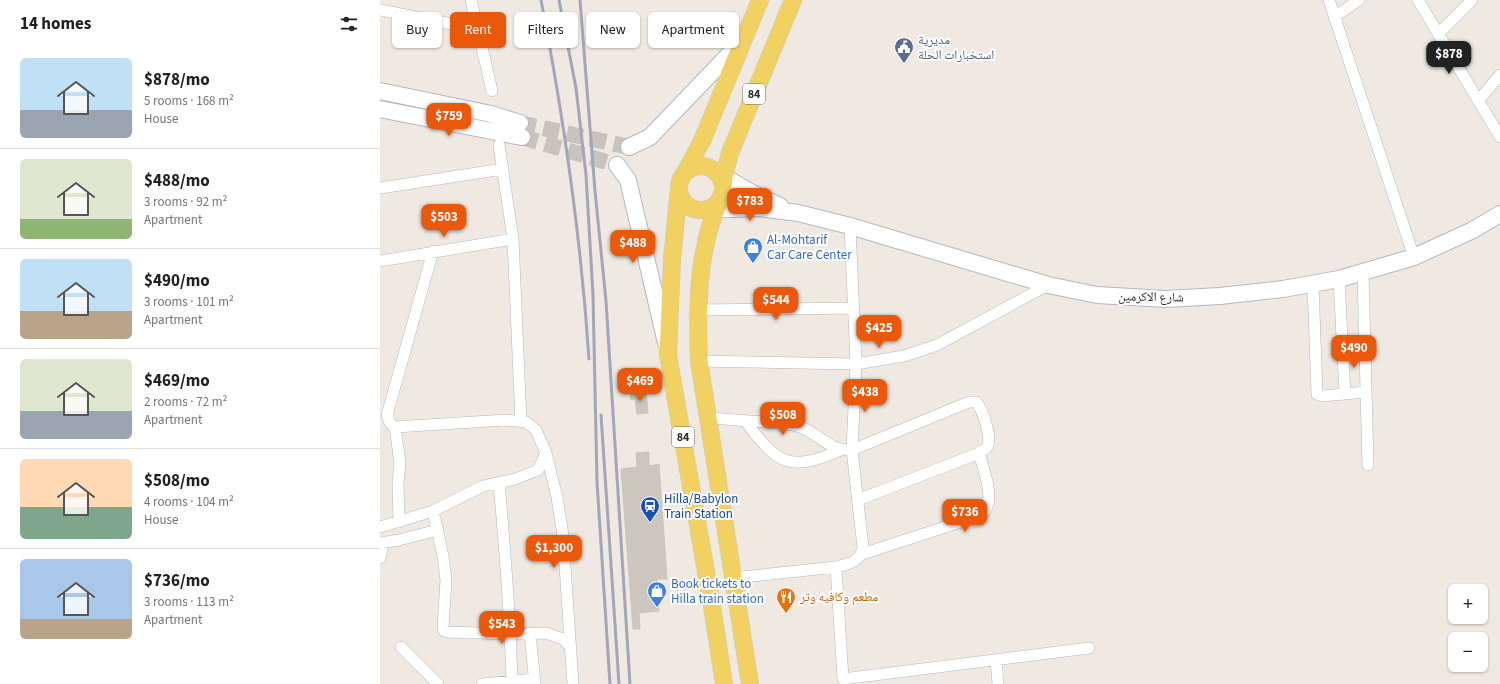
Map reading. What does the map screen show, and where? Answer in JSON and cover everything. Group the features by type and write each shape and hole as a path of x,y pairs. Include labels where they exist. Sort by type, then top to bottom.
{"main road":[{"name":"84","path":"724,684 710,591 668,355 672,259 681,182 702,141 760,0"},
{"name":"84","path":"750,684 699,361 697,310 708,230 717,192 730,153 793,0"},
{"path":"701,166 717,192 695,209 689,206 680,196 681,182 694,167 701,166"},
{"path":"710,591 721,597 728,595 734,584"},
{"path":"716,630 719,626 727,622 734,622 741,626"}],"street":[{"path":"471,0 473,12"},
{"path":"1328,0 1414,256"},
{"path":"1334,17 1359,0"},
{"path":"1418,0 1500,137"},
{"path":"1438,34 1472,0"},
{"path":"380,10 450,24"},
{"path":"628,147 650,137 744,40"},
{"path":"482,48 492,91"},
{"path":"1478,101 1500,76"},
{"path":"380,91 491,114 521,130 380,109"},
{"path":"499,145 513,239 521,421"},
{"path":"617,165 628,180 668,355"},
{"path":"380,188 503,169"},
{"name":"شارع الاكرمين","path":"717,192 759,208 798,213 850,226 1048,285 1097,295 1166,299 1220,296 1283,289 1340,280 1414,256 1473,230 1500,214"},
{"name":"شارع الاكرمين","path":"717,192 752,193 798,213"},
{"path":"734,584 836,567 857,560 862,554 863,547 852,450 856,364 850,226"},
{"path":"380,261 433,251 513,239"},
{"path":"433,251 387,416 390,423 395,427 506,420 526,422 536,430 546,453 557,498 563,536 573,684"},
{"path":"1362,272 1368,465"},
{"path":"1340,280 1345,394"},
{"path":"1313,284 1317,394 1322,396 1366,392"},
{"path":"699,361 856,364 904,356 938,345 1048,285"},
{"path":"697,310 854,308"},
{"path":"708,418 782,424 800,427 815,435 828,445 841,450 852,450 970,402 976,402 980,405 988,436 989,443 987,448 979,453 858,500"},
{"path":"745,421 764,445 778,458 791,462 820,459 841,450"},
{"path":"395,427 400,463 398,482 399,522"},
{"path":"380,527 433,511 483,486 515,479 538,470 546,453"},
{"path":"862,554 976,517 986,511 989,502 988,490 979,453"},
{"path":"499,483 511,634 512,681"},
{"path":"433,511 438,530 446,580 442,627 444,631 511,634 546,633 563,640 570,647"},
{"path":"380,558 382,543 438,530"},
{"path":"836,567 843,682 1089,648"},
{"path":"482,684 512,681 535,681 530,633"},
{"path":"400,647 438,684"},
{"path":"996,660 998,684"}],"building":[{"path":"646,391 648,413 637,414 635,399 631,400 630,392"},
{"path":"649,452 649,466 659,464 667,579 657,579 659,611 639,613 640,629 633,629 621,469 637,467 636,453"}],"tunnel":[{"path":"520,123 629,147"},
{"path":"522,137 617,165"}],"railway":[{"path":"541,0 571,179 586,314 589,359"},
{"path":"559,0 576,88 586,175 593,295 597,482 610,684"},
{"path":"580,0 595,191 606,301 630,684"},
{"path":"601,415 619,684"}],"place":[{"name":"مديرية استخبارات الحلة","path":"904,64"},
{"name":"Al-Mohtarif Car Care Center","path":"753,264"},
{"name":"Hilla/Babylon Train Station","path":"650,523"},
{"name":"Book tickets to Hilla train station","path":"657,608"},
{"name":"مطعم وكافيه وتر","path":"786,614"}]}
